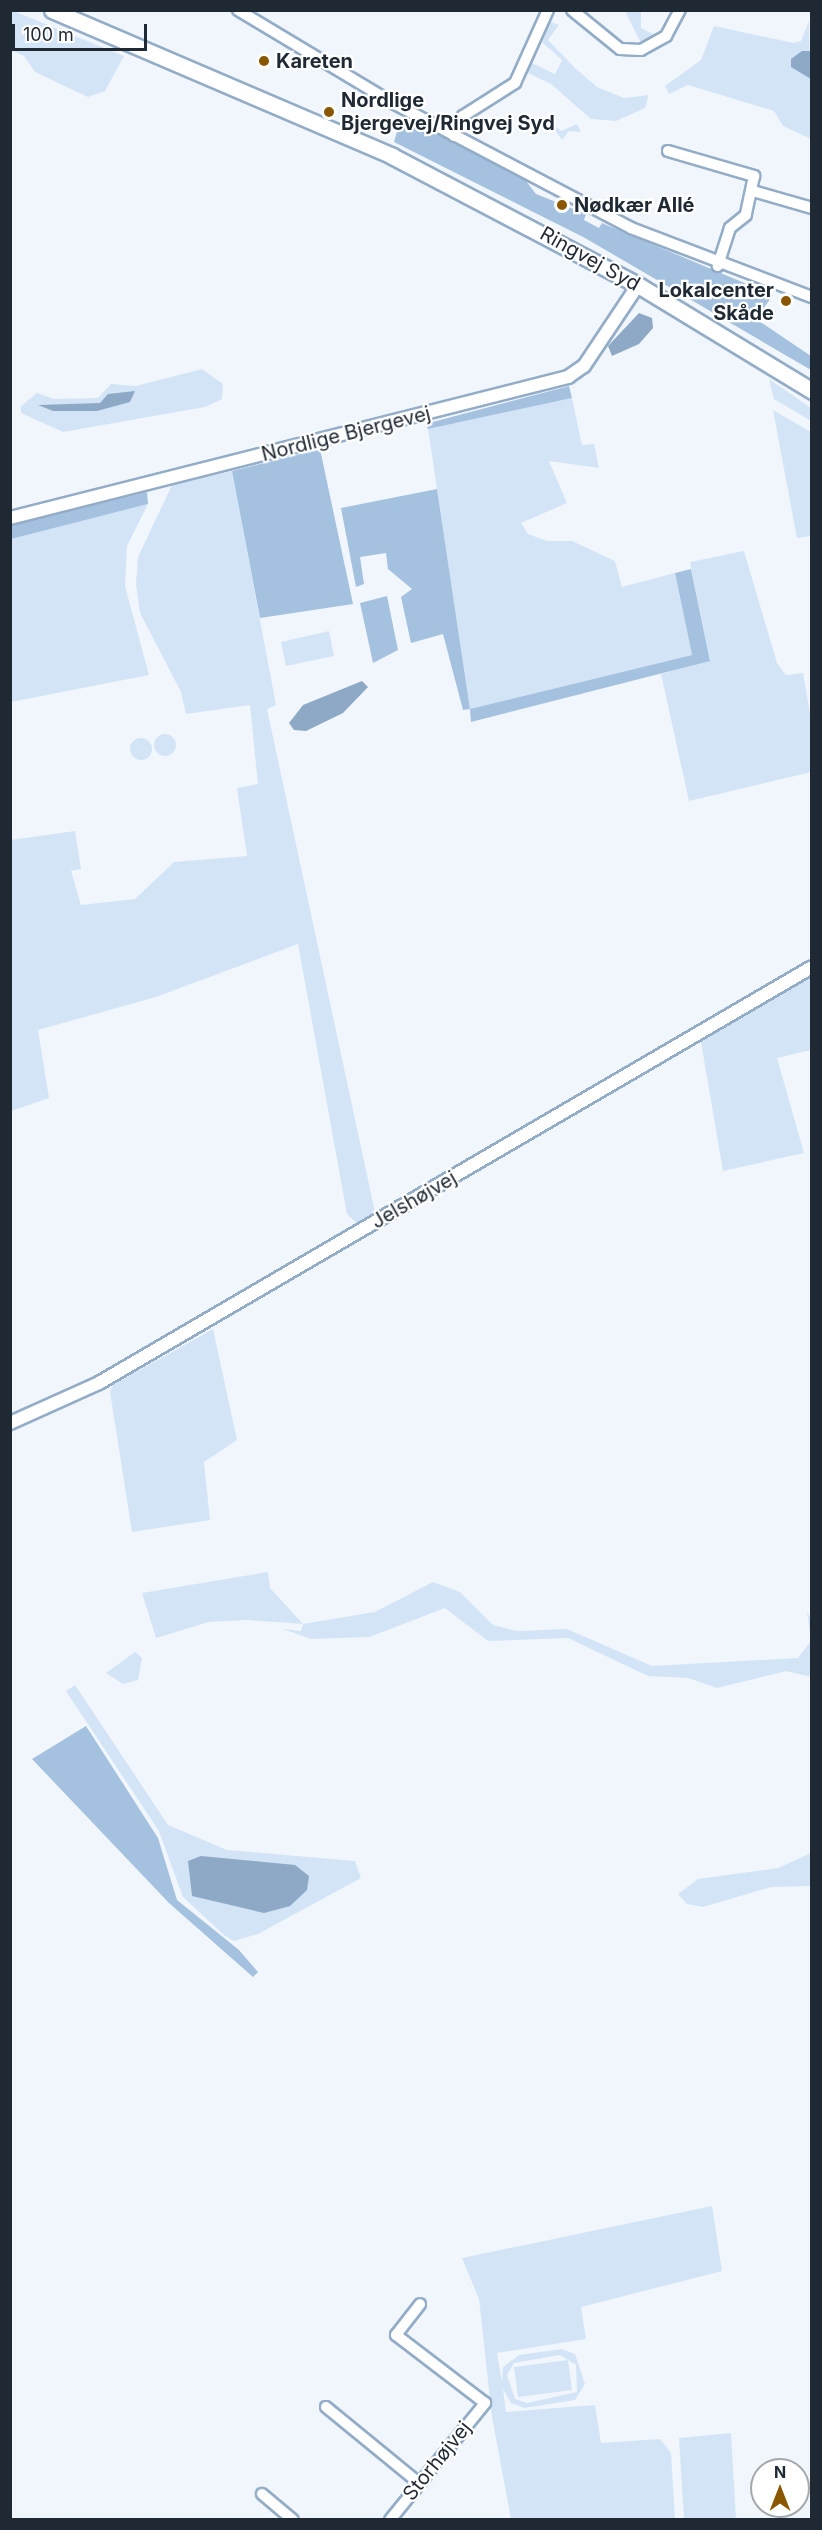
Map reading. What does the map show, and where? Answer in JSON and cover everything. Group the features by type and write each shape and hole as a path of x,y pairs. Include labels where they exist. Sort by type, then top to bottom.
{"main road":[{"name":"Ringvej Syd","path":"52,10 261,99 377,158 489,206 638,285 812,391"}],"street":[{"path":"238,10 454,136 621,224 718,266 810,296"},
{"path":"454,136 464,116 515,83 548,10"},
{"path":"572,10 620,49 641,50 666,36 680,10"},
{"path":"669,151 750,171 753,191 745,217 729,231 718,266"},
{"path":"753,191 812,208"},
{"name":"Nordlige Bjergevej","path":"10,518 568,377 584,366 638,285"},
{"name":"Jelshøjvej","path":"10,1423 99,1383 812,967"},
{"name":"Storhøjvej","path":"390,2520 485,2403 396,2335 420,2304"},
{"path":"326,2407 419,2483"},
{"path":"262,2494 293,2520"}],"shaded area":[{"path":"11,10 124,56 105,91 88,97 35,72 24,56 11,50"},
{"path":"625,11 641,11 641,28 657,36 641,43"},
{"path":"809,21 811,139 783,126 774,111 688,85 669,94 665,86 701,60 714,26 794,43 801,41"},
{"path":"551,22 559,25 548,40 576,69 597,87 624,98 649,95 645,108 616,121 591,119 551,84 528,73 532,63 555,74 562,60 542,42"},
{"path":"802,51 811,51 811,79 791,67 791,59"},
{"path":"545,117 561,131 577,124 581,132 569,131 562,140"},
{"path":"409,119 526,181 536,194 586,214 584,220 599,228 602,223 773,295 756,319 811,356 811,370 585,238 394,142 400,121"},
{"path":"639,313 652,318 653,328 639,344 612,356 608,346"},
{"path":"202,369 223,384 222,399 205,407 63,432 21,413 21,406 37,393 54,399 98,398 111,384 136,386"},
{"path":"769,379 811,408 811,421 774,399"},
{"path":"569,386 572,398 428,429 425,424"},
{"path":"135,391 130,402 97,411 53,411 38,405 100,403 108,394"},
{"path":"572,398 582,445 594,444 599,468 549,461 567,503 521,523 528,534 547,541 572,541 615,561 622,587 675,573 692,655 470,709 428,429"},
{"path":"773,410 811,432 811,536 797,538"},
{"path":"320,449 353,604 260,618 232,471"},
{"path":"232,471 276,705 267,709 376,1217 359,1225 347,1214 298,944 156,997 38,1030 49,1098 11,1111 10,840 75,831 81,869 71,871 81,905 135,899 174,862 247,856 237,788 258,784 250,705 186,714 181,692 140,613 136,584 138,557 172,485"},
{"path":"437,489 470,709 463,710 443,634 411,643 401,597 412,589 388,569 386,553 360,557 364,584 356,587 341,508"},
{"path":"147,492 148,504 11,539 11,525"},
{"path":"148,504 127,546 125,586 149,675 11,702 10,539"},
{"path":"744,551 777,663 786,675 803,673 811,719 811,772 689,801 661,674 710,660 690,562"},
{"path":"691,569 710,661 471,722 470,709 692,655 675,573"},
{"path":"387,596 398,650 373,663 360,603"},
{"path":"329,631 334,656 286,666 281,642"},
{"path":"362,681 368,687 343,713 306,731 294,730 289,723 303,705"},
{"path":"161,734 169,734 176,741 176,749 169,756 161,756 154,749 154,741"},
{"path":"137,738 145,738 152,745 152,753 145,760 137,760 130,753 130,745"},
{"path":"811,977 811,1050 777,1058 804,1153 723,1171 700,1036"},
{"path":"213,1329 237,1440 204,1462 210,1520 132,1532 110,1392 113,1385"},
{"path":"268,1572 270,1588 303,1624 247,1620 209,1622 156,1638 142,1593"},
{"path":"433,1582 460,1592 493,1625 517,1631 567,1629 652,1666 798,1658 811,1641 811,1677 786,1671 717,1688 688,1678 648,1676 568,1638 488,1641 445,1608 369,1637 311,1639 283,1629 301,1631 303,1624 375,1612"},
{"path":"807,1611 811,1620 811,1641"},
{"path":"135,1652 142,1658 138,1680 123,1684 106,1673"},
{"path":"75,1685 168,1825 227,1850 355,1861 361,1878 258,1934 234,1941 224,1935 183,1897 159,1831 66,1691"},
{"path":"86,1726 158,1838 177,1900 239,1950 258,1972 253,1977 169,1903 32,1759"},
{"path":"811,1853 811,1886 771,1887 703,1907 687,1904 678,1894 698,1879 778,1868"},
{"path":"201,1856 295,1865 309,1876 307,1890 290,1906 264,1913 192,1896 188,1861"},
{"path":"712,2206 722,2271 581,2307 586,2339 497,2353 502,2382 503,2367 519,2355 562,2349 575,2354 585,2384 575,2400 524,2408 511,2403 503,2389 506,2412 595,2405 601,2443 660,2439 671,2453 675,2519 511,2519 492,2417 479,2299 462,2258","holes":["560,2355 576,2365 577,2392 527,2403 515,2399 507,2375 514,2363"]},
{"path":"568,2360 572,2390 518,2397 514,2367"},
{"path":"731,2433 736,2519 684,2519 679,2438"}],"place":[{"name":"Kareten","path":"264,61"},
{"name":"Nordlige Bjergevej/Ringvej Syd","path":"329,112"},
{"name":"Nødkær Allé","path":"562,205"},
{"name":"Lokalcenter Skåde","path":"786,301"}]}
